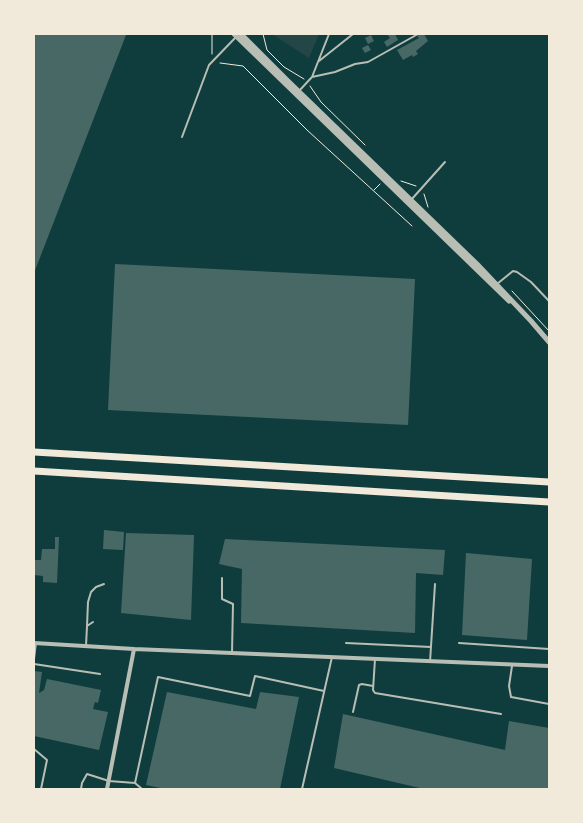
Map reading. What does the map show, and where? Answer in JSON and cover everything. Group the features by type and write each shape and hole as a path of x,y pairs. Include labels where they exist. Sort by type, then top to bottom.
{"highway":[{"path":"34,452 549,482"},
{"path":"34,471 549,502"}],"street":[{"path":"238,34 299,91 410,201 494,288 532,321"},
{"path":"238,34 410,201 499,282 549,342"},
{"path":"35,643 134,649 549,666"},
{"path":"107,789 134,649"}],"lane":[{"path":"182,137 209,65 238,34"},
{"path":"299,91 312,77 328,34"},
{"path":"319,61 354,34"},
{"path":"312,77 368,62 418,34"},
{"path":"410,201 445,162"},
{"path":"499,282 512,271 518,272 531,282 549,301"},
{"path":"222,578 222,599 232,604 232,653"},
{"path":"86,646 88,602 91,592 96,587 104,584"},
{"path":"430,662 435,584"},
{"path":"88,626 93,622"},
{"path":"34,659 35,643"},
{"path":"346,643 431,647"},
{"path":"459,643 549,649"},
{"path":"302,789 332,657"},
{"path":"375,659 373,686 375,693 501,714"},
{"path":"34,664 100,674"},
{"path":"512,665 509,686 511,697 549,704"},
{"path":"135,783 158,677 250,696 255,676 324,691"},
{"path":"353,712 359,685 373,686"},
{"path":"34,749 47,760 41,789"},
{"path":"81,789 87,774 109,781 135,783 142,789"}],"path":[{"path":"212,34 212,53 220,63 243,66 306,130 412,226"},
{"path":"263,34 267,50 284,67 308,82 321,102 370,150"},
{"path":"401,181 415,184 424,194 429,209"},
{"path":"499,282 537,316 549,331"}],"shaded area":[{"path":"272,34 319,34 309,58"}],"building":[{"path":"34,34 126,35 34,273"},
{"path":"387,34 395,34 398,40 387,47 384,42 390,38"},
{"path":"424,34 428,41 416,51 418,54 403,60 397,50 419,38 417,36"},
{"path":"371,35 374,41 368,44 365,38"},
{"path":"368,45 371,50 365,53 362,48"},
{"path":"115,264 415,279 408,425 108,410"},
{"path":"104,530 124,532 123,550 103,549"},
{"path":"126,533 194,535 191,620 121,613"},
{"path":"55,537 59,537 57,583 43,582 43,576 34,575 34,560 41,560 42,549 55,549"},
{"path":"225,539 445,550 443,575 416,573 415,633 241,623 242,569 219,564"},
{"path":"466,553 532,559 527,640 462,635"},
{"path":"34,671 42,672 39,693 44,690 47,679 101,690 98,703 95,702 93,709 108,712 99,750 34,736"},
{"path":"167,692 256,709 260,692 299,697 280,789 165,789 146,785"},
{"path":"343,714 505,750 509,721 549,728 549,789 424,789 334,768"}]}
